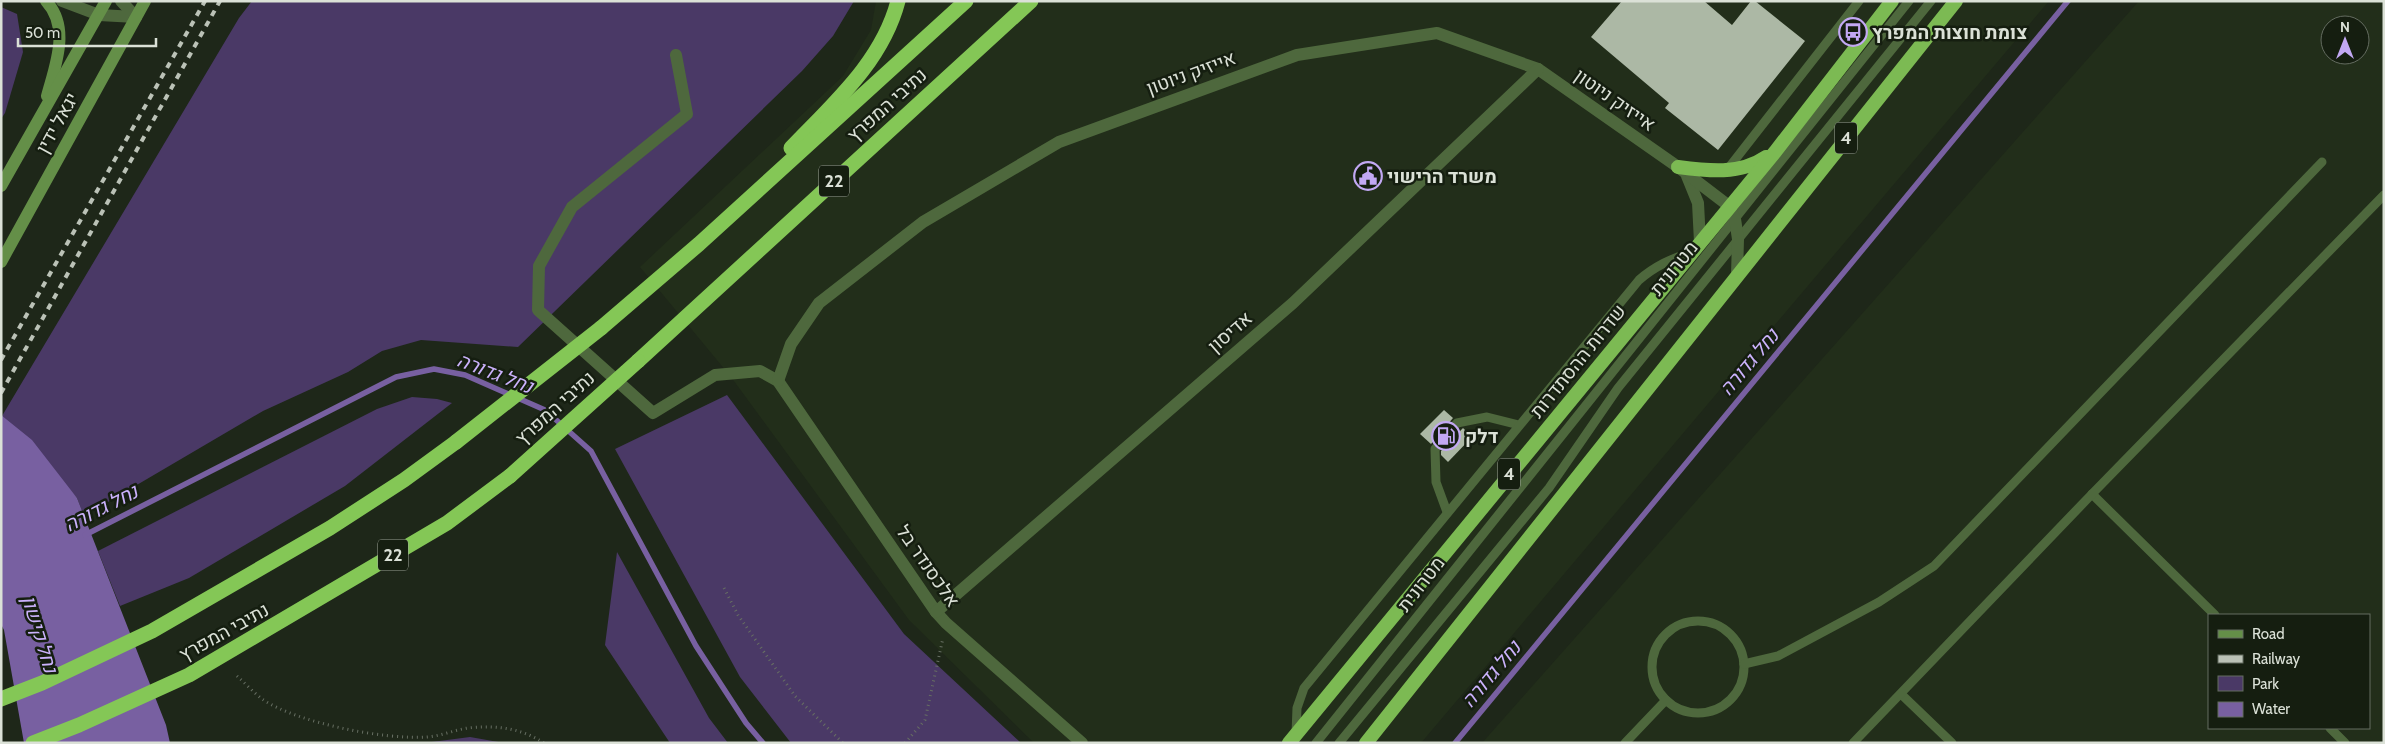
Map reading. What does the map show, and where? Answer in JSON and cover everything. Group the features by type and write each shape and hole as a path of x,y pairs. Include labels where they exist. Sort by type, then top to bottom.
{"highway":[{"path":"699,244 839,100 861,73 886,30 898,1"},
{"name":"נתיבי המפרץ","path":"1,699 42,683 152,631 330,528 404,480 456,442 601,328 699,244 966,1"},
{"name":"נתיבי המפרץ","path":"34,743 189,675 272,628 447,523 510,476 1031,1"},
{"name":"4","path":"1366,743 1956,1"},
{"name":"שדרות ההסתדרות","path":"1292,739 1696,247 1732,213 1775,152 1891,2"},
{"path":"1678,167 1727,170 1747,167 1760,162 1775,152"}],"main road":[{"path":"42,114 60,42 57,19 53,8 46,1"},
{"name":"יגאל ידין","path":"1,186 106,1"},
{"name":"יגאל ידין","path":"1,262 145,1"}],"street":[{"path":"62,1 99,15 136,17"},
{"path":"121,1 136,17"},
{"name":"אייזיק ניוטון","path":"778,381 792,344 819,303 923,222 1059,142 1297,55 1325,50 1437,33 1538,69 1678,167 1732,213"},
{"path":"676,55 687,114 572,207 539,266 538,310 653,414 715,376 760,371 778,381"},
{"name":"אדיסון","path":"936,612 1293,303 1538,69"},
{"name":"אייזיק ניוטון","path":"1678,167 1689,179 1697,197 1700,212 1696,247"},
{"path":"1732,213 1738,239 1737,275"},
{"name":"אלכסנדר בל","path":"778,381 936,612 946,623 1082,743"}],"lane":[{"path":"1727,170 1859,1"},
{"name":"מטרונית","path":"1316,743 1732,213 1909,1"},
{"name":"מטרונית","path":"1339,743 1549,488 1618,388 1931,1"},
{"path":"1744,664 1778,656 1879,602 1934,566 2322,162"},
{"path":"1854,743 2092,494 2384,195"},
{"path":"1292,739 1297,708 1304,688 1447,512 1639,280 1651,269 1696,247"},
{"path":"1447,512 1436,482 1436,449 1457,423 1486,417 1519,425"},
{"path":"2092,494 2214,614"},
{"path":"1692,621 1707,622 1721,626 1732,636 1741,649 1744,664 1739,687 1724,705 1710,711 1695,713 1679,709 1666,700 1655,682 1652,660 1661,640 1678,625 1692,621"},
{"path":"1901,694 1952,743"},
{"path":"1625,743 1666,700"},
{"path":"2331,729 2345,743"}],"path":[{"path":"724,588 738,615 795,696 843,743"},
{"path":"905,743 925,720 946,623"},
{"path":"237,676 262,698 291,713 351,729 386,736 428,737 468,728 509,728 530,733 544,743"}],"shaded area":[{"path":"876,1 2049,1 1421,743 1034,743 909,620 731,377 640,267 843,76 871,30"},
{"path":"2139,1 2384,1 2384,743 1482,743"}],"green space":[{"path":"252,1 854,1 833,36 802,71 518,347 421,340 382,351 348,372 263,411 84,516 77,498 2,416 239,18"},
{"path":"1,7 17,14 23,52 5,113 1,119"},
{"path":"727,395 904,634 1021,743 791,743 740,677 615,449"},
{"path":"412,397 437,399 452,403 345,486 189,578 120,606 98,551 377,409"},
{"path":"617,552 709,718 728,743 670,743 605,645"},
{"path":"470,737 504,743 424,743"}],"water":[{"name":"נחל קישון","path":"1,415 32,440 77,498 166,725 170,743 24,743 4,630 1,624"}],"building":[{"path":"1622,1 1704,1 1732,25 1751,1 1755,1 1805,41 1718,150 1665,108 1669,103 1591,37"},
{"path":"1444,410 1453,418 1431,444 1420,434"},
{"path":"1463,428 1472,437 1448,462 1441,455 1441,451"}],"waterway":[{"name":"נחל גדורה","path":"1455,743 2068,1"},
{"name":"נחל גדורה","path":"85,535 396,377 434,369 465,375 545,410 591,451 696,646 746,723 763,743"}],"railway":[{"path":"1,360 205,1"},
{"path":"1,393 220,1"}],"place":[{"name":"צומת חוצות המפרץ","path":"1853,32"},
{"name":"משרד הרישוי","path":"1368,176"},
{"name":"דלק","path":"1446,436"}]}
